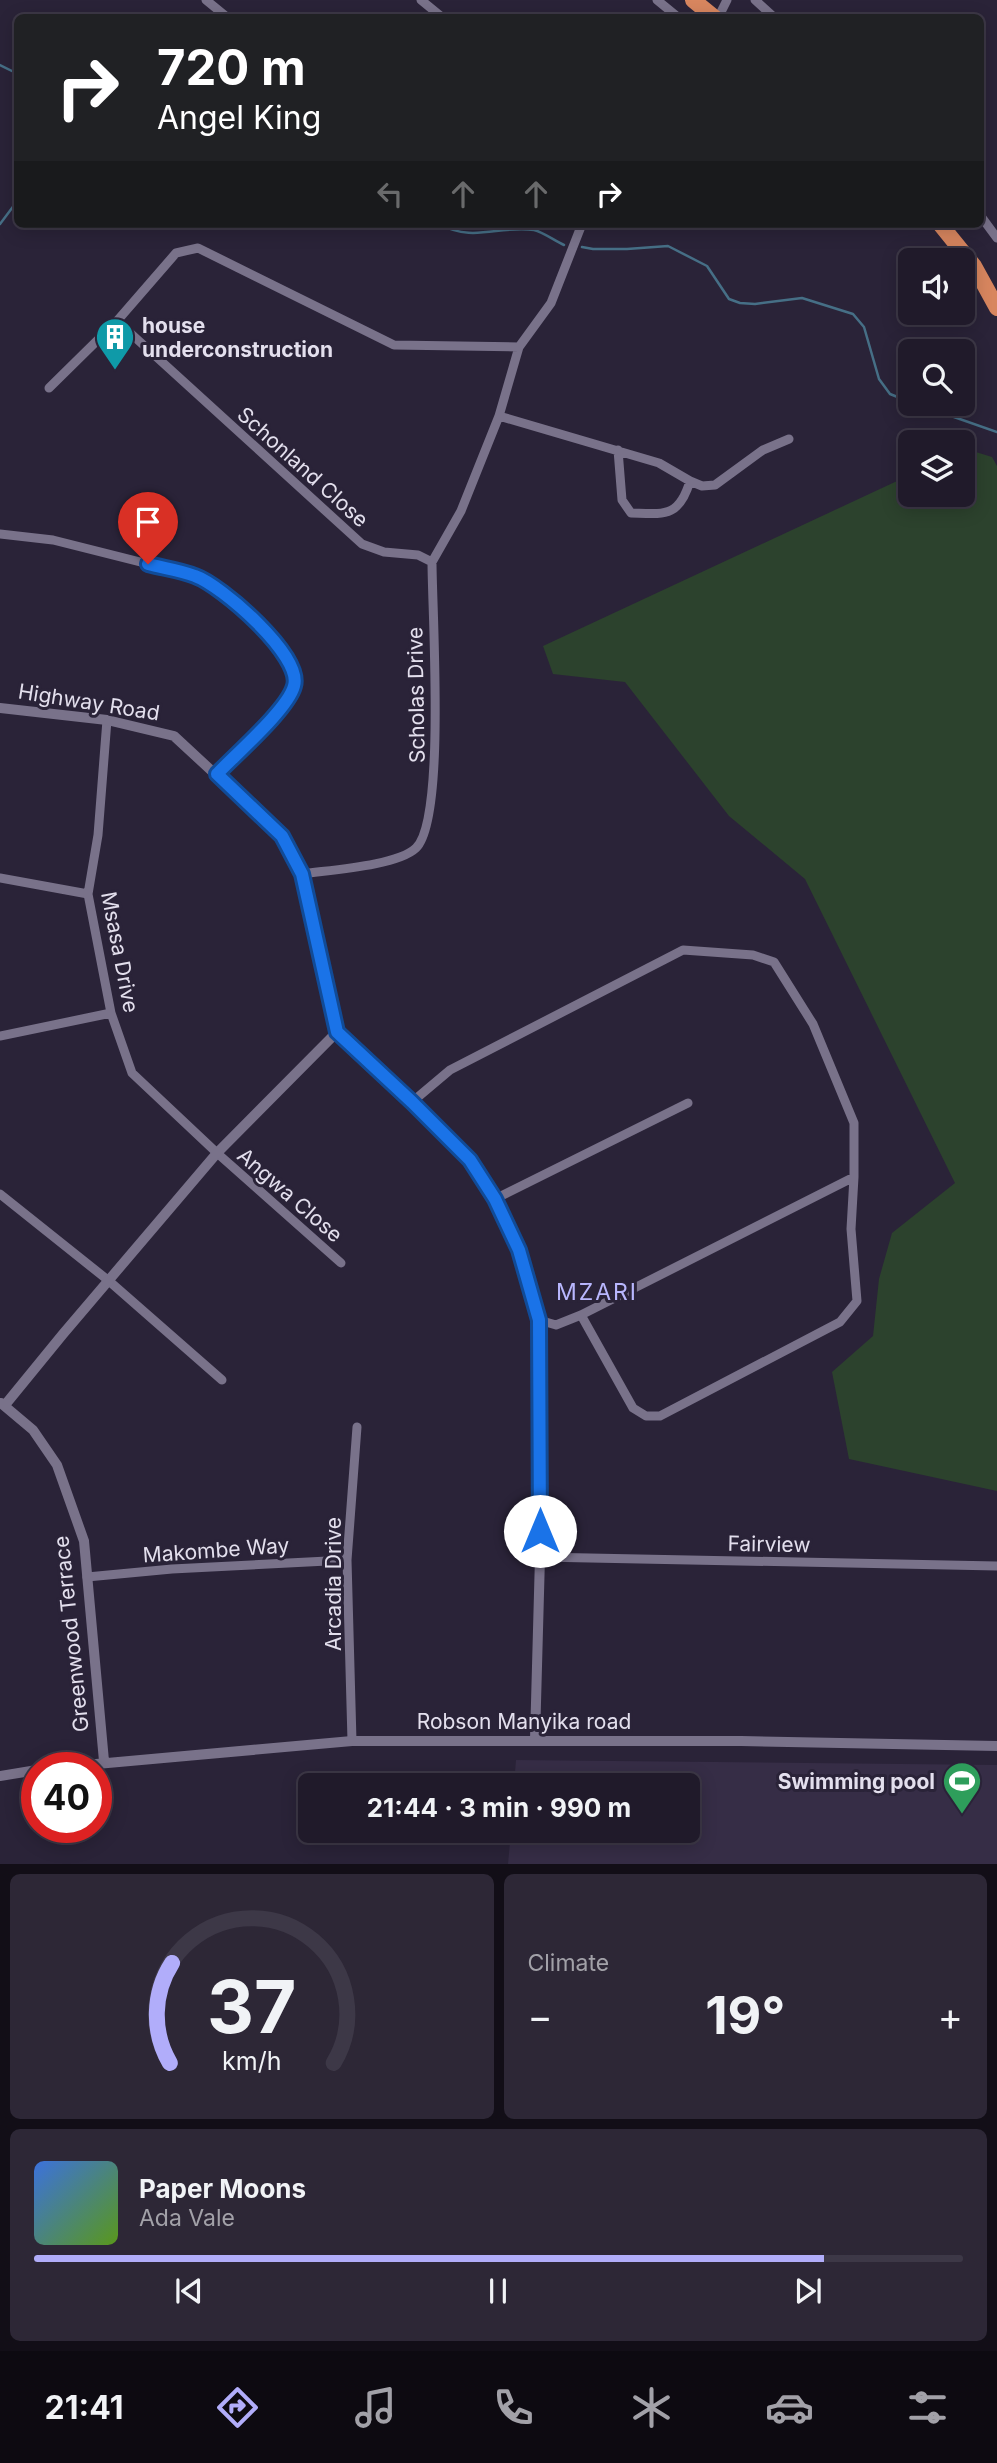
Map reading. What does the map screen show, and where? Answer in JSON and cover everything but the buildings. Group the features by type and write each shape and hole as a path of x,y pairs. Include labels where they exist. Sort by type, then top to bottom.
{"highway":[{"path":"693,0 711,14"},
{"path":"943,228 974,266 997,308"}],"street":[{"path":"206,0 223,14"},
{"path":"421,0 434,14"},
{"path":"657,0 674,14"},
{"path":"755,0 771,14"},
{"path":"984,220 997,238"},
{"path":"432,562 461,511 499,416 519,347 551,303 580,228"},
{"path":"49,388 117,321 176,253 198,248 394,345 519,347"},
{"name":"Schonland Close","path":"117,321 362,544 384,552 418,555 432,562"},
{"path":"499,416 659,463 702,486 715,485 763,450 789,439"},
{"path":"618,450 622,500 631,513 664,514 684,500 690,481"},
{"path":"0,534 52,540 196,576 222,592 280,646 296,676 294,689 277,711 217,774"},
{"name":"Scholas Drive","path":"302,874 398,860 417,848 427,827 435,772 432,562"},
{"name":"Highway Road","path":"0,708 107,720 174,736 282,836 302,874 337,1032"},
{"name":"Msasa Drive","path":"107,720 97,835 88,894 111,1013 132,1073 216,1153"},
{"path":"0,878 88,894"},
{"path":"412,1102 450,1070 682,950 753,955 774,962 813,1024 855,1122 851,1229 857,1301 840,1322 660,1416 646,1416 633,1408 581,1315"},
{"path":"0,1036 111,1013"},
{"path":"2,1404 216,1153 337,1032 470,1160 495,1199 519,1250 539,1320 540,1558 535,1739"},
{"path":"495,1199 688,1103"},
{"name":"Angwa Close","path":"216,1153 341,1263"},
{"path":"539,1320 556,1325 581,1315 854,1178"},
{"path":"0,1194 109,1281 222,1380"},
{"name":"Greenwood Terrace","path":"2,1404 33,1430 57,1465 84,1541 103,1752"},
{"name":"Arcadia Drive","path":"352,1741 347,1560 357,1427"},
{"name":"Fairview","path":"540,1558 997,1566"},
{"name":"Makombe Way","path":"87,1577 172,1569 347,1560"},
{"name":"Robson Manyika road","path":"112,1760 352,1741 535,1739 997,1746"},
{"path":"0,1776 21,1773"}],"shaded area":[{"path":"516,1760 997,1765 997,1864 508,1864 510,1843 700,1843 700,1773 515,1773"}],"green space":[{"path":"975,452 992,457 997,466 997,1491 849,1459 832,1372 873,1336 879,1279 892,1233 955,1183 805,879 729,816 625,682 553,674 543,646 898,481 898,507 975,507"}],"waterway":[{"path":"0,65 14,72"},
{"path":"0,224 14,205"},
{"path":"448,228 475,233 534,230 564,245"},
{"path":"582,247 627,249 668,246 707,266 729,299 755,304 802,298 853,314 864,327 879,379 890,394 898,397"},
{"path":"953,416 997,432"}],"place":[{"name":"house underconstruction","path":"115,371"},
{"name":"Swimming pool","path":"962,1815"}],"district":[{"name":"MZARI","path":"597,1292"}],"route":[{"path":"148,564 196,576 222,592 280,646 296,676 294,689 277,711 217,774 282,836 302,874 337,1032 470,1160 495,1199 519,1250 539,1320 540,1531"}]}
